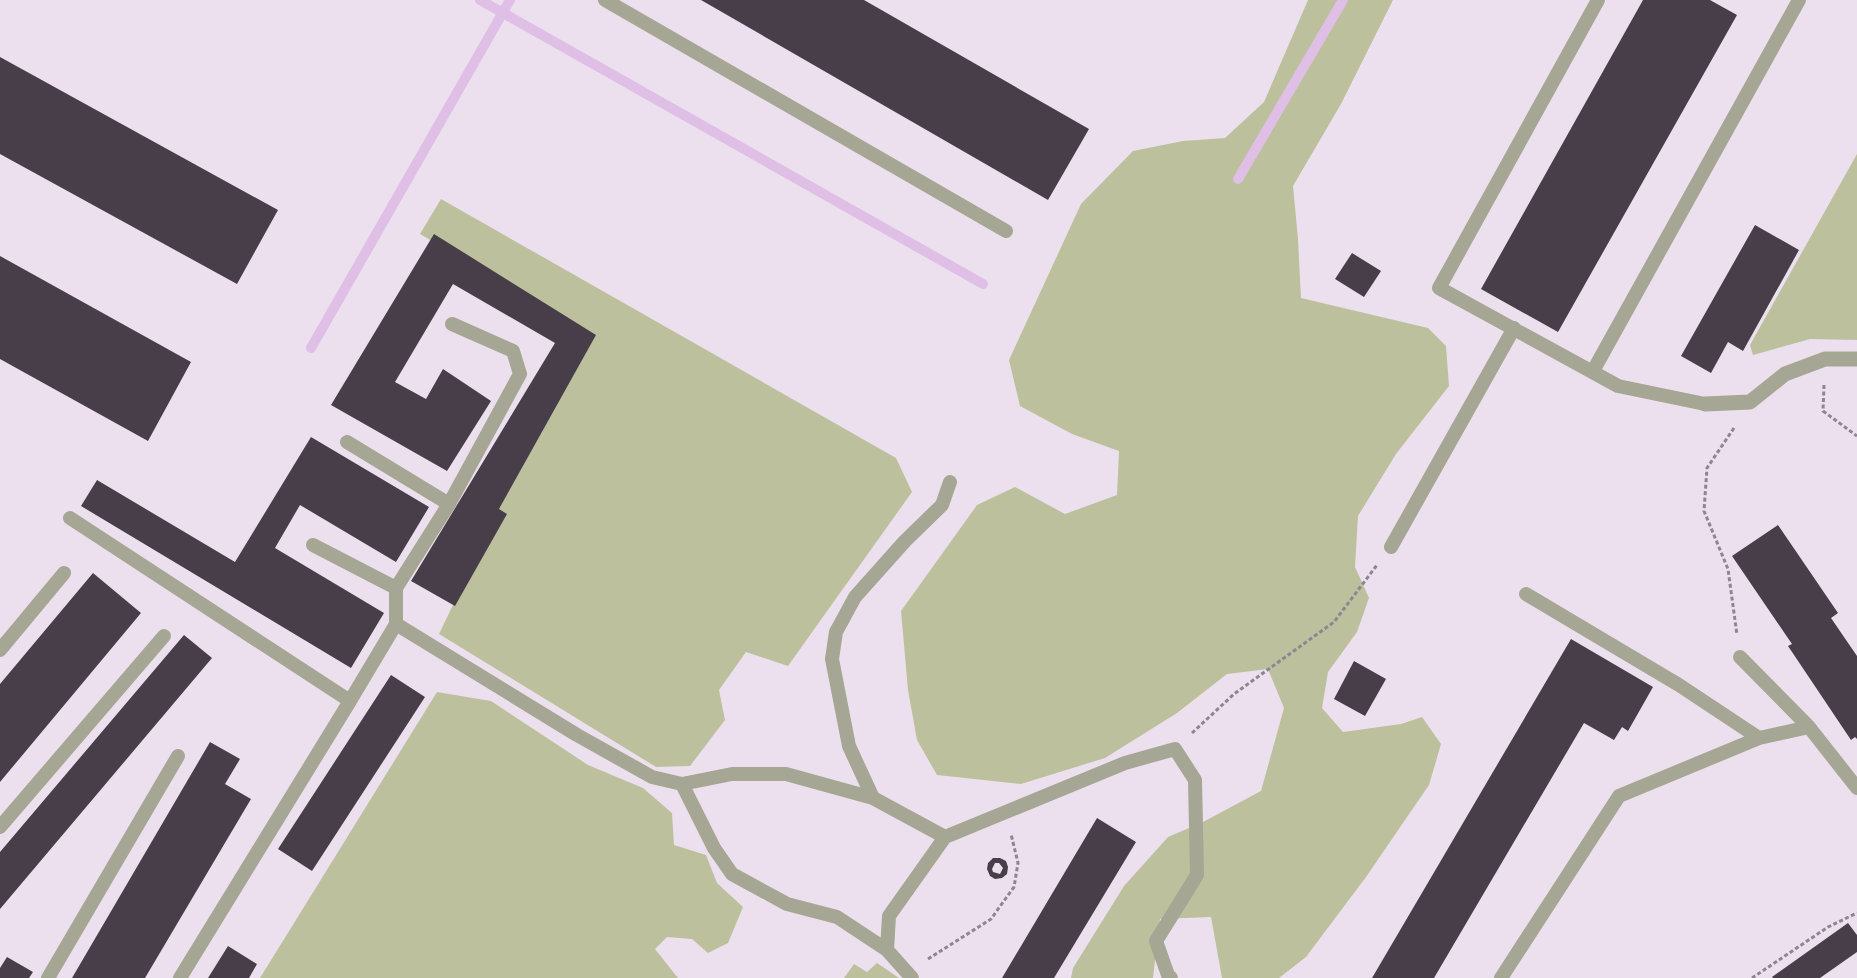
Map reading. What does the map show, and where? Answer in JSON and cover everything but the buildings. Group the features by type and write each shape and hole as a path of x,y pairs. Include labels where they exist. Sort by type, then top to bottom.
{"street":[{"path":"1705,404 1750,402 1785,374 1825,359 1857,359"}],"lane":[{"path":"605,0 1006,231"},
{"path":"1598,0 1439,288 1618,386 1705,404"},
{"path":"1592,371 1799,0"},
{"path":"180,978 396,624 396,588 449,504 520,374 513,351 452,324"},
{"path":"1390,547 1514,328"},
{"path":"347,442 449,504"},
{"path":"873,798 849,746 832,659 836,632 856,597 904,541 942,505 950,482"},
{"path":"70,518 350,701"},
{"path":"313,546 396,588"},
{"path":"0,650 64,573"},
{"path":"1526,594 1679,685 1759,738"},
{"path":"396,624 577,735 652,777 682,784 732,774 786,774 873,798 945,837"},
{"path":"0,827 164,636"},
{"path":"1740,657 1809,727 1857,788"},
{"path":"1501,978 1619,796 1759,738 1809,727"},
{"path":"888,950 889,916 945,837 1125,763 1175,749 1195,780 1197,875 1156,941 1168,975 1171,978"},
{"path":"48,978 178,756"},
{"path":"682,784 714,848 732,874 787,904 837,918 888,950 912,978"}],"path":[{"path":"1825,359 1822,411 1857,436"},
{"path":"1740,657 1728,569 1704,511 1708,468 1750,402"},
{"path":"1175,749 1234,694 1334,622 1390,547"},
{"path":"924,964 930,956 991,919 1014,887 1018,863 1005,812"},
{"path":"1752,978 1828,927 1857,913"}],"green space":[{"path":"1308,0 1393,0 1341,104 1293,186 1301,298 1428,328 1446,346 1449,386 1396,454 1358,516 1355,567 1369,598 1357,632 1328,672 1322,708 1343,732 1401,724 1422,717 1441,744 1429,785 1366,877 1306,957 1279,978 1222,978 1211,917 1160,919 1153,978 1071,978 1073,968 1124,886 1168,837 1203,822 1261,791 1284,708 1268,669 1227,674 1177,713 1105,758 1021,784 937,775 917,740 908,690 901,611 977,505 1015,487 1065,514 1117,495 1119,451 1072,434 1020,406 1009,360 1081,204 1133,151 1183,141 1225,138 1264,102"},
{"path":"1857,154 1857,340 1810,339 1753,355 1750,345"},
{"path":"441,199 896,458 912,492 788,666 746,652 719,690 725,720 690,766 656,767 439,634 586,329 420,234"},
{"path":"437,692 491,701 588,765 643,788 672,813 674,845 706,855 717,883 743,907 728,943 708,953 692,939 667,937 655,949 678,978 260,978"},
{"path":"877,963 899,978 844,978 854,964 867,972"}],"waterway":[{"path":"480,0 983,284"},
{"path":"311,348 510,0"},
{"path":"1238,179 1343,0"}]}
